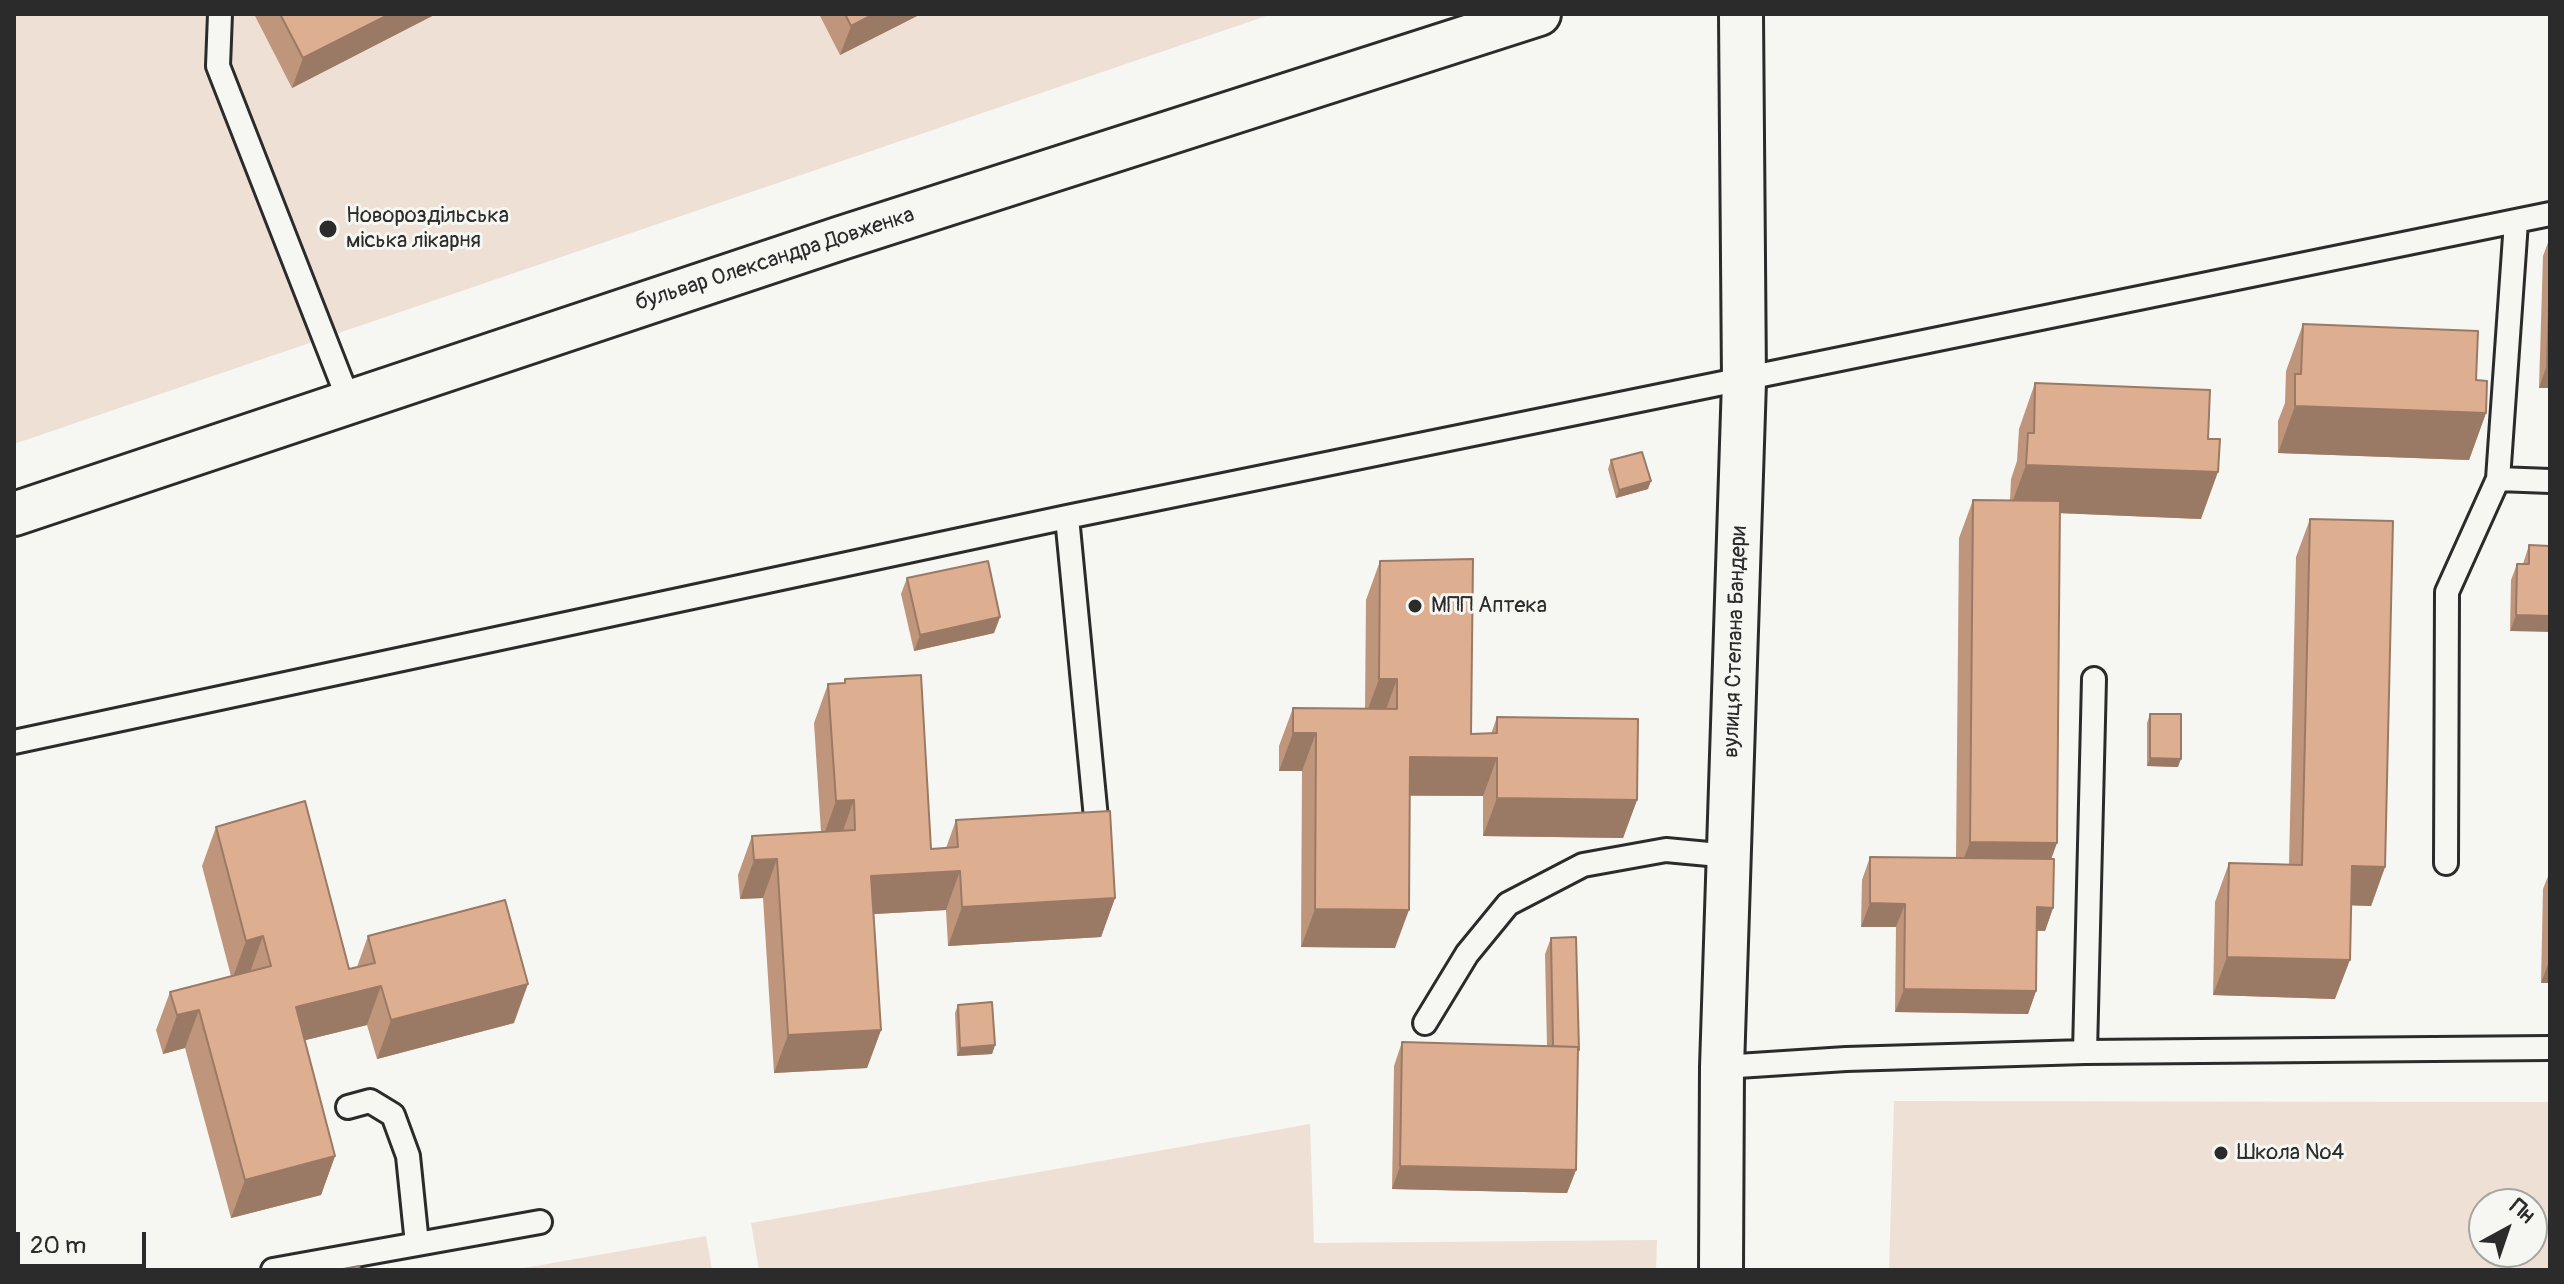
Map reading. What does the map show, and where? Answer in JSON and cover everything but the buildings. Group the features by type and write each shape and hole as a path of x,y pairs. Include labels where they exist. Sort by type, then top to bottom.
{"street":[{"name":"бульвар Олександра Довженка","path":"14,514 841,238 1539,14"},
{"name":"вулиця Степана Бандери","path":"1721,1270 1722,1067 1744,381 1741,14"}],"lane":[{"path":"220,14 218,66 349,401"},
{"path":"14,742 1067,517 2550,214"},
{"path":"2446,863 2447,592 2498,479 2516,222"},
{"path":"2498,479 2550,481"},
{"path":"1067,517 1096,818"},
{"path":"2085,1052 2094,679"},
{"path":"1425,1023 1467,954 1508,904 1583,865 1666,850 1730,856"},
{"path":"1722,1067 1846,1059 2085,1052 2550,1048"},
{"path":"348,1107 370,1101 393,1115 408,1156 417,1244"},
{"path":"273,1270 540,1222"}],"shaded area":[{"name":"Новороздільська міська лікарня","path":"14,14 1272,14 14,444"},
{"name":"Школа №4","path":"1894,1101 2550,1102 2550,1270 1889,1270"},
{"path":"1310,1124 1314,1243 1657,1240 1656,1270 759,1270 751,1223"},
{"path":"706,1236 712,1270 513,1270"}],"place":[{"name":"Новороздільська міська лікарня","path":"328,229"},
{"name":"МПП Аптека","path":"1415,606"},
{"name":"Школа №4","path":"2221,1153"}]}
